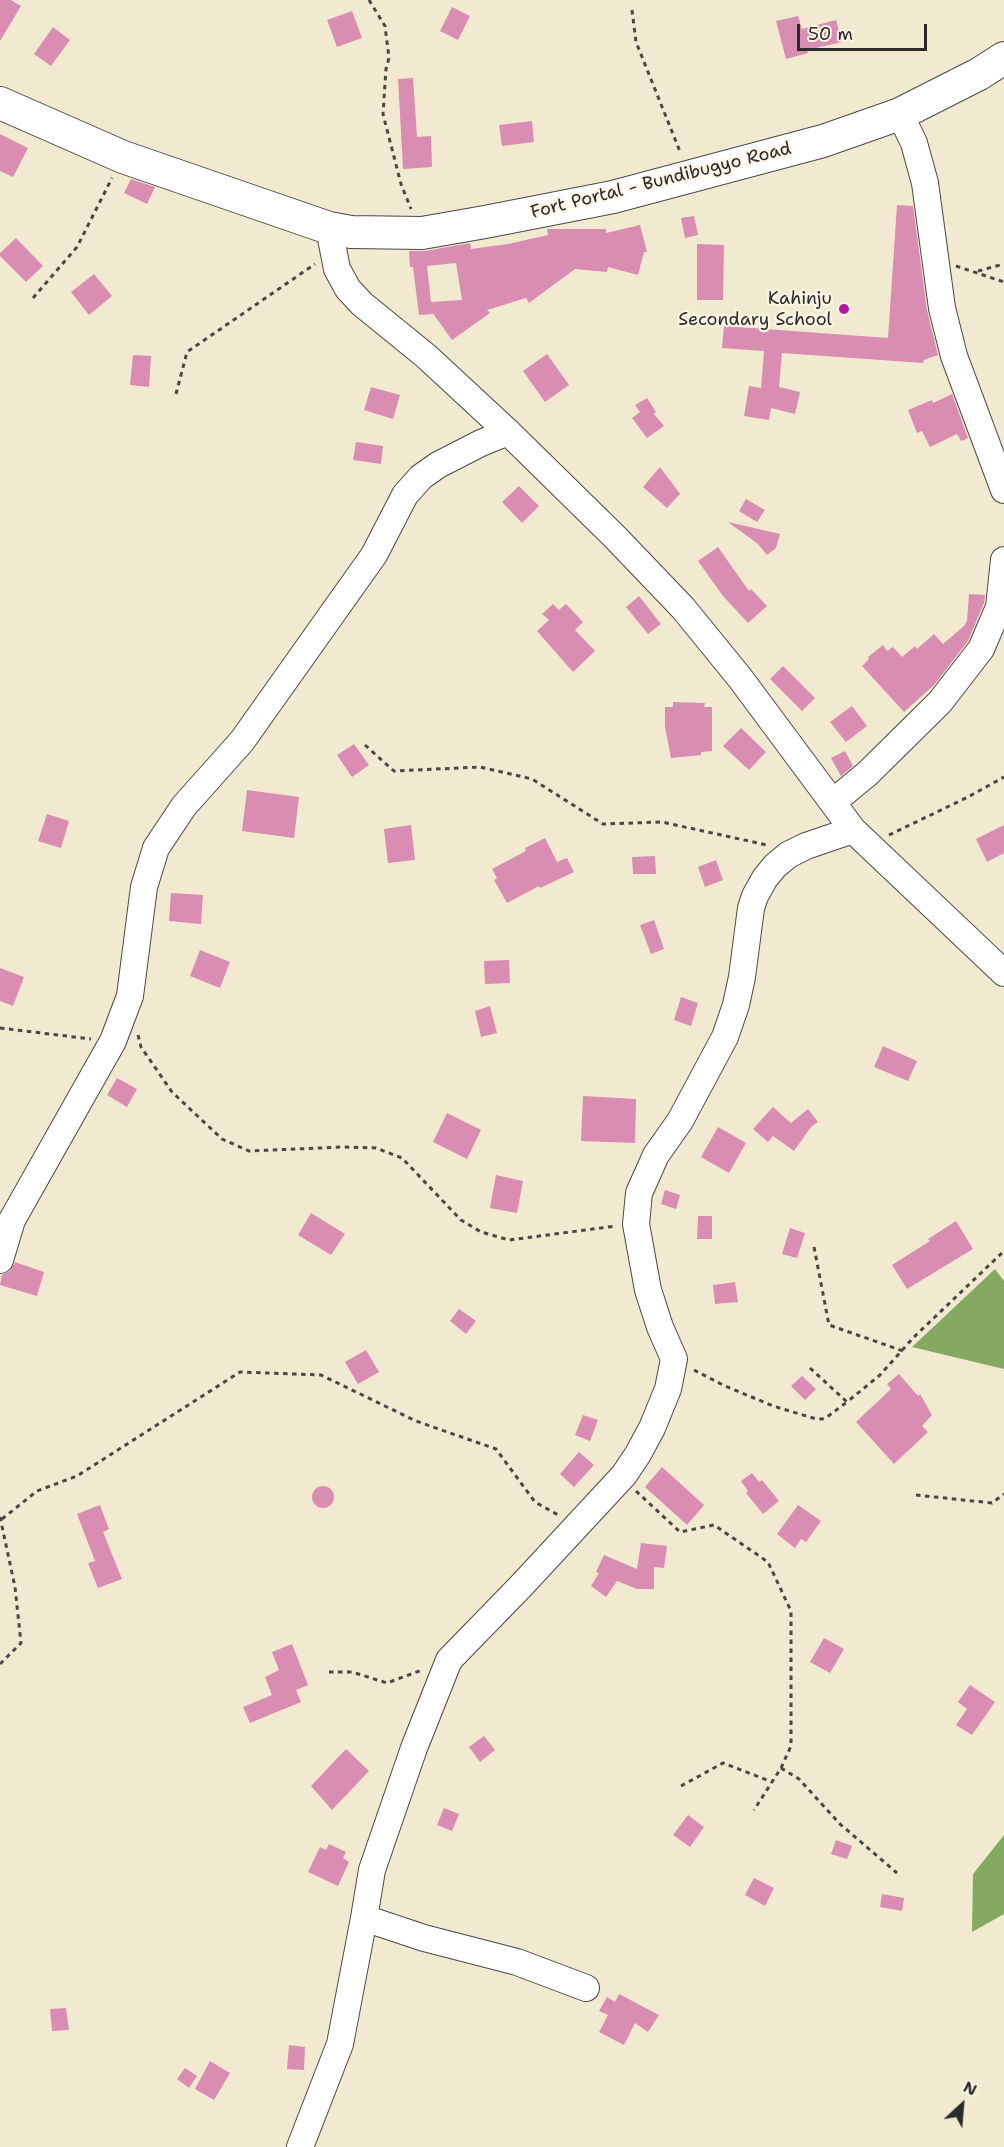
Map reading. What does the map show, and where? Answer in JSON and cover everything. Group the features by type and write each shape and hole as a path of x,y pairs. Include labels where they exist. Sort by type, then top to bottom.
{"main road":[{"name":"Fort Portal - Bundibugyo Road","path":"0,103 123,157 330,239 351,232 422,233 557,209 691,178 823,141 900,114 979,74 1004,58"}],"street":[{"path":"900,114 914,143 925,183 942,308 954,356 1004,490"},
{"path":"330,239 337,269 348,289 362,304 426,356 508,432 615,537 683,608 740,678 862,839 1004,973"},
{"path":"0,1260 12,1220 113,1041 130,996 144,887 156,848 184,806 242,741 374,555 405,495 421,477 438,465 508,432"},
{"path":"833,802 867,774 940,702 981,649 999,606 1004,561"},
{"path":"300,2147 340,2044 372,1870 414,1748 449,1660 521,1587 624,1475 638,1454 668,1389 674,1359 660,1327 648,1290 636,1224 639,1193 656,1155 686,1111 725,1037 740,987 748,924 755,896 775,866 788,855 806,846 862,839"},
{"path":"364,1918 424,1938 517,1962 586,1988"}],"path":[{"path":"369,0 385,26 388,48 384,114 400,184 422,233"},
{"path":"632,10 636,42 691,178"},
{"path":"33,298 77,247 123,157"},
{"path":"176,394 187,352 330,239"},
{"path":"935,260 1004,282"},
{"path":"976,272 1004,264"},
{"path":"365,744 394,771 480,767 532,779 603,824 662,822 764,843 788,855"},
{"path":"862,839 885,836 968,797 1004,777"},
{"path":"130,996 141,1047 172,1092 222,1139 249,1151 376,1148 402,1158 462,1220 481,1232 509,1239 636,1224"},
{"path":"0,1028 113,1041"},
{"path":"814,1247 829,1325 903,1350"},
{"path":"674,1359 723,1385 773,1406 822,1419 880,1375 914,1337 1004,1251"},
{"path":"810,1368 847,1402"},
{"path":"0,1664 21,1643 15,1587 1,1518 37,1491 77,1476 240,1372 321,1375 416,1421 496,1449 536,1502 576,1526"},
{"path":"624,1475 642,1498 680,1532 714,1526 768,1562 791,1611 791,1746 781,1768 754,1810"},
{"path":"916,1495 992,1503 1004,1494"},
{"path":"329,1672 352,1672 387,1683 449,1660"},
{"path":"681,1786 723,1763 772,1782"},
{"path":"781,1768 799,1779 840,1824 897,1873"}],"green space":[{"path":"995,1269 1004,1281 1004,1369 912,1347"},
{"path":"1004,1835 1004,1914 972,1932 973,1874"}],"building":[{"path":"0,0 11,0 21,6 0,41"},
{"path":"452,7 470,16 458,40 440,31"},
{"path":"352,11 362,38 337,47 327,20"},
{"path":"798,16 802,29 836,20 842,42 807,50 808,53 786,59 776,21"},
{"path":"53,27 70,40 51,66 34,54"},
{"path":"413,78 417,137 431,136 432,167 403,169 398,79"},
{"path":"532,121 534,142 502,146 499,125"},
{"path":"0,134 28,148 13,177 0,171"},
{"path":"131,179 155,187 147,204 124,193"},
{"path":"897,205 913,206 927,310 938,355 924,360 923,363 782,353 779,387 800,392 795,414 771,408 769,420 744,416 749,386 761,388 764,351 722,348 724,326 888,338"},
{"path":"694,216 698,235 685,238 681,218"},
{"path":"640,225 647,252 644,252 638,275 608,267 607,272 575,269 529,303 526,298 487,310 490,313 452,340 432,312 433,314 419,315 409,251 425,251 470,243 471,249 508,244 548,235 547,229 606,229 606,233","holes":["456,263 462,300 431,302 427,266"]},
{"path":"16,238 43,266 26,282 0,256 0,253"},
{"path":"697,244 724,245 723,300 697,300"},
{"path":"94,274 112,296 89,315 71,292"},
{"path":"547,354 569,385 545,402 523,371"},
{"path":"133,355 151,356 149,387 130,385"},
{"path":"371,387 400,395 393,419 364,410"},
{"path":"952,394 968,438 961,441 957,434 930,447 922,431 917,433 908,410 932,400 933,403"},
{"path":"647,398 656,412 654,414 664,426 647,438 632,418 640,412 635,405"},
{"path":"356,442 383,446 381,464 353,460"},
{"path":"660,467 680,494 667,508 643,487"},
{"path":"519,486 539,506 522,523 502,502"},
{"path":"746,499 765,510 757,522 739,511"},
{"path":"728,522 780,534 776,548 767,555 758,544"},
{"path":"718,547 749,591 751,589 767,606 748,623 723,596 698,561"},
{"path":"969,594 985,595 984,603 968,641 934,685 904,712 862,666 869,659 868,657 883,645 887,651 893,647 902,657 915,646 917,649 934,634 943,644 967,621"},
{"path":"639,596 661,624 648,634 626,607"},
{"path":"553,604 559,610 566,604 583,622 575,630 595,651 573,672 537,631 549,620 542,614"},
{"path":"783,666 815,698 802,711 770,679"},
{"path":"673,702 705,703 704,707 712,707 712,751 701,752 701,755 671,758 665,727 665,707 673,707"},
{"path":"852,706 867,726 846,742 830,722"},
{"path":"741,728 766,752 749,770 723,746"},
{"path":"354,744 369,765 352,777 337,755"},
{"path":"845,751 853,766 841,776 831,758"},
{"path":"247,790 299,797 294,838 242,831"},
{"path":"47,814 69,821 61,848 38,841"},
{"path":"411,825 415,860 388,863 384,829"},
{"path":"1004,825 1004,853 987,862 976,839"},
{"path":"545,838 557,862 567,858 574,872 540,888 539,886 507,903 494,880 497,878 492,869"},
{"path":"655,856 656,874 633,874 632,857"},
{"path":"716,860 723,880 705,887 698,867"},
{"path":"171,893 203,895 201,924 169,921"},
{"path":"654,920 664,949 651,954 640,925"},
{"path":"200,950 230,962 220,988 190,976"},
{"path":"509,960 510,983 485,984 484,961"},
{"path":"0,968 24,977 13,1006 0,1001"},
{"path":"681,997 698,1003 691,1026 674,1020"},
{"path":"490,1006 497,1033 481,1037 475,1011"},
{"path":"883,1046 917,1061 908,1081 874,1067"},
{"path":"117,1078 137,1089 127,1107 107,1095"},
{"path":"583,1096 636,1099 635,1143 581,1141"},
{"path":"773,1107 791,1123 808,1109 818,1122 811,1127 794,1151 773,1136 768,1142 753,1129"},
{"path":"447,1113 481,1130 467,1159 433,1142"},
{"path":"718,1127 746,1143 729,1173 701,1157"},
{"path":"496,1175 523,1181 517,1213 490,1208"},
{"path":"665,1190 680,1195 676,1209 661,1204"},
{"path":"311,1213 345,1234 331,1255 298,1235"},
{"path":"698,1216 712,1216 712,1239 697,1239"},
{"path":"956,1221 973,1249 907,1289 892,1265"},
{"path":"790,1228 805,1233 797,1258 782,1254"},
{"path":"15,1262 44,1272 37,1296 0,1285 2,1275 10,1271"},
{"path":"735,1282 738,1302 715,1304 713,1285"},
{"path":"459,1309 476,1321 466,1334 450,1321"},
{"path":"366,1350 379,1372 358,1384 345,1362"},
{"path":"899,1374 918,1396 920,1394 932,1415 922,1426 928,1432 894,1464 856,1422 891,1389 887,1384"},
{"path":"802,1376 816,1389 805,1400 791,1386"},
{"path":"583,1415 598,1420 590,1441 575,1435"},
{"path":"579,1452 594,1465 574,1487 560,1474"},
{"path":"662,1467 704,1505 687,1525 645,1487"},
{"path":"752,1473 759,1482 762,1480 779,1501 763,1514 746,1493 748,1491 741,1481"},
{"path":"323,1486 333,1493 334,1497 327,1507 323,1508 313,1501 312,1497 319,1487"},
{"path":"100,1505 109,1529 103,1532 122,1579 98,1588 88,1563 95,1561 77,1514"},
{"path":"798,1505 821,1521 806,1542 801,1539 795,1548 777,1534"},
{"path":"641,1543 667,1546 664,1568 654,1567 654,1589 637,1589 617,1581 606,1597 591,1586 599,1573 596,1572 604,1555 637,1569"},
{"path":"824,1638 844,1649 830,1673 810,1662"},
{"path":"292,1644 308,1685 296,1690 301,1702 250,1723 243,1707 272,1695 265,1677 279,1670 272,1652"},
{"path":"970,1685 995,1702 972,1735 956,1725 967,1709 958,1702"},
{"path":"484,1736 495,1750 480,1762 469,1747"},
{"path":"346,1749 369,1771 332,1810 311,1786"},
{"path":"444,1808 459,1814 452,1831 437,1825"},
{"path":"688,1815 704,1827 690,1847 673,1835"},
{"path":"836,1840 852,1846 847,1859 831,1854"},
{"path":"329,1844 346,1852 343,1858 349,1862 338,1886 308,1872 320,1847 326,1850"},
{"path":"754,1878 774,1888 765,1906 745,1895"},
{"path":"882,1894 904,1898 902,1911 880,1907"},
{"path":"619,1994 659,2015 648,2032 635,2023 624,2045 599,2032 608,2015 599,2011 607,1997 615,2002"},
{"path":"66,2008 69,2030 52,2031 50,2009"},
{"path":"289,2045 305,2047 304,2070 287,2069"},
{"path":"210,2061 230,2073 214,2100 195,2089"},
{"path":"185,2068 197,2076 189,2088 177,2079"}],"place":[{"name":"Kahinju Secondary School","path":"844,309"}]}
